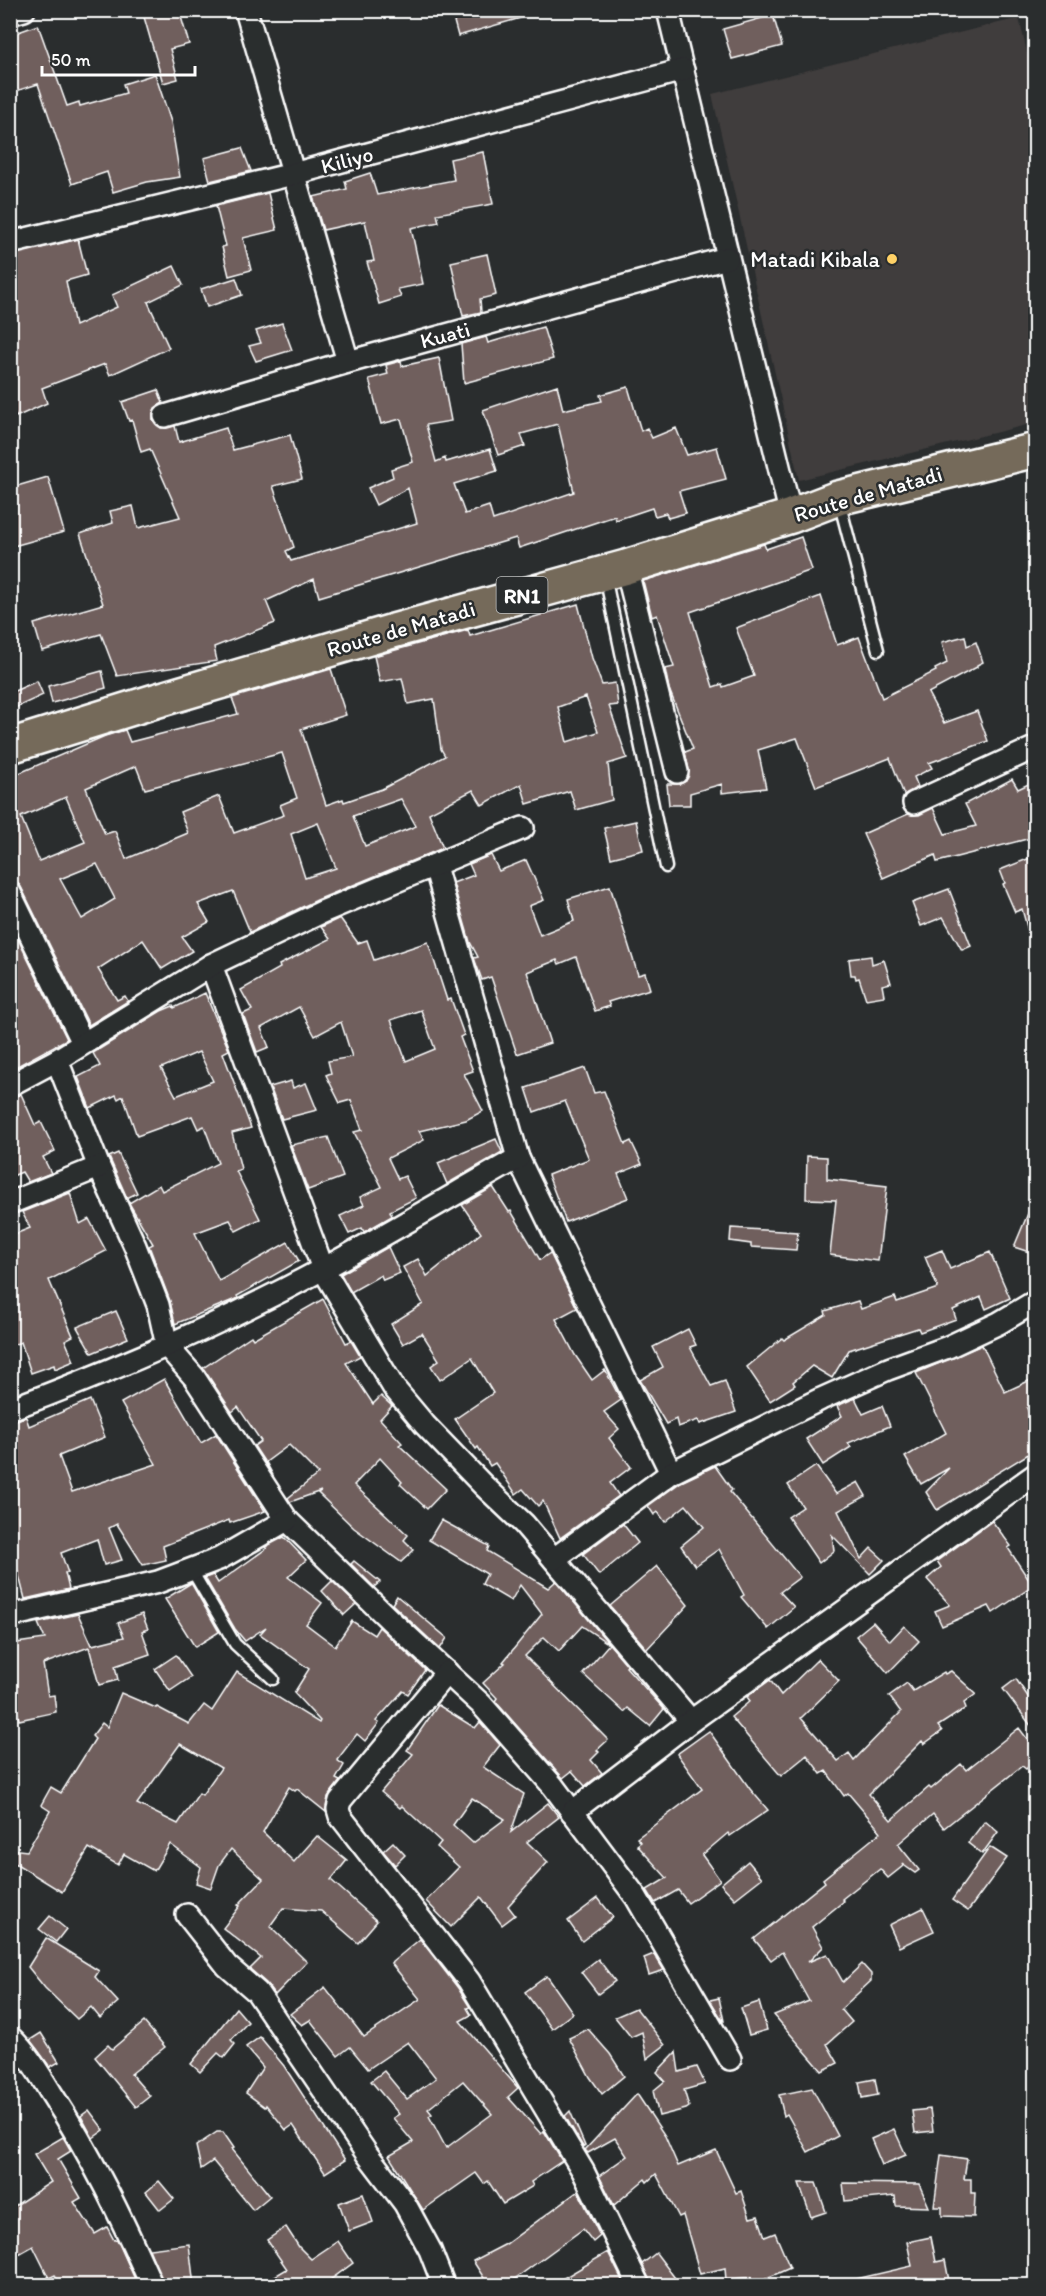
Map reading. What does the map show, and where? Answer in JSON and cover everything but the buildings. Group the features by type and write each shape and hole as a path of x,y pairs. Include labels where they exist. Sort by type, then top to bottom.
{"highway":[{"name":"Route de Matadi","path":"10,747 166,697 393,630 616,570 791,516 838,498 1035,450"}],"street":[{"path":"10,14 24,10"},
{"path":"246,10 348,362"},
{"path":"668,10 791,516"},
{"name":"Kiliyo","path":"10,243 293,174 682,70"},
{"name":"Kuati","path":"165,416 348,362 727,258"},
{"path":"616,570 677,772"},
{"path":"914,803 1035,747"},
{"path":"10,1085 57,1060 211,965 322,912 523,828"},
{"path":"435,866 518,1158 671,1473"},
{"path":"10,894 83,1043"},
{"path":"211,965 323,1269 394,1388 425,1425 524,1524 691,1721"},
{"path":"57,1060 99,1167 135,1246 158,1305 167,1346 194,1377 287,1520 447,1672 515,1741 553,1786 636,1897 730,2059"},
{"path":"10,1409 167,1346 323,1269 518,1158"},
{"path":"10,1203 99,1167"},
{"path":"554,1559 671,1473 821,1399 888,1369 948,1347 999,1323 1035,1301"},
{"path":"572,1812 691,1721 1035,1474"},
{"path":"10,1616 158,1582 219,1558 287,1520"},
{"path":"447,1672 340,1801 338,1809 340,1816 469,1981 583,2171 639,2286"},
{"path":"188,1915 227,1966 257,1992 367,2154 405,2204 430,2250 444,2286"},
{"path":"10,2037 24,2050 73,2126 122,2219 152,2286"}],"lane":[{"path":"838,498 878,650"},
{"path":"616,570 666,867"},
{"path":"191,1569 236,1644 273,1679"}],"shaded area":[{"name":"Matadi Kibala","path":"1019,18 1036,91 1035,423 799,480 712,94"}],"place":[{"name":"Matadi Kibala","path":"892,259"}]}
